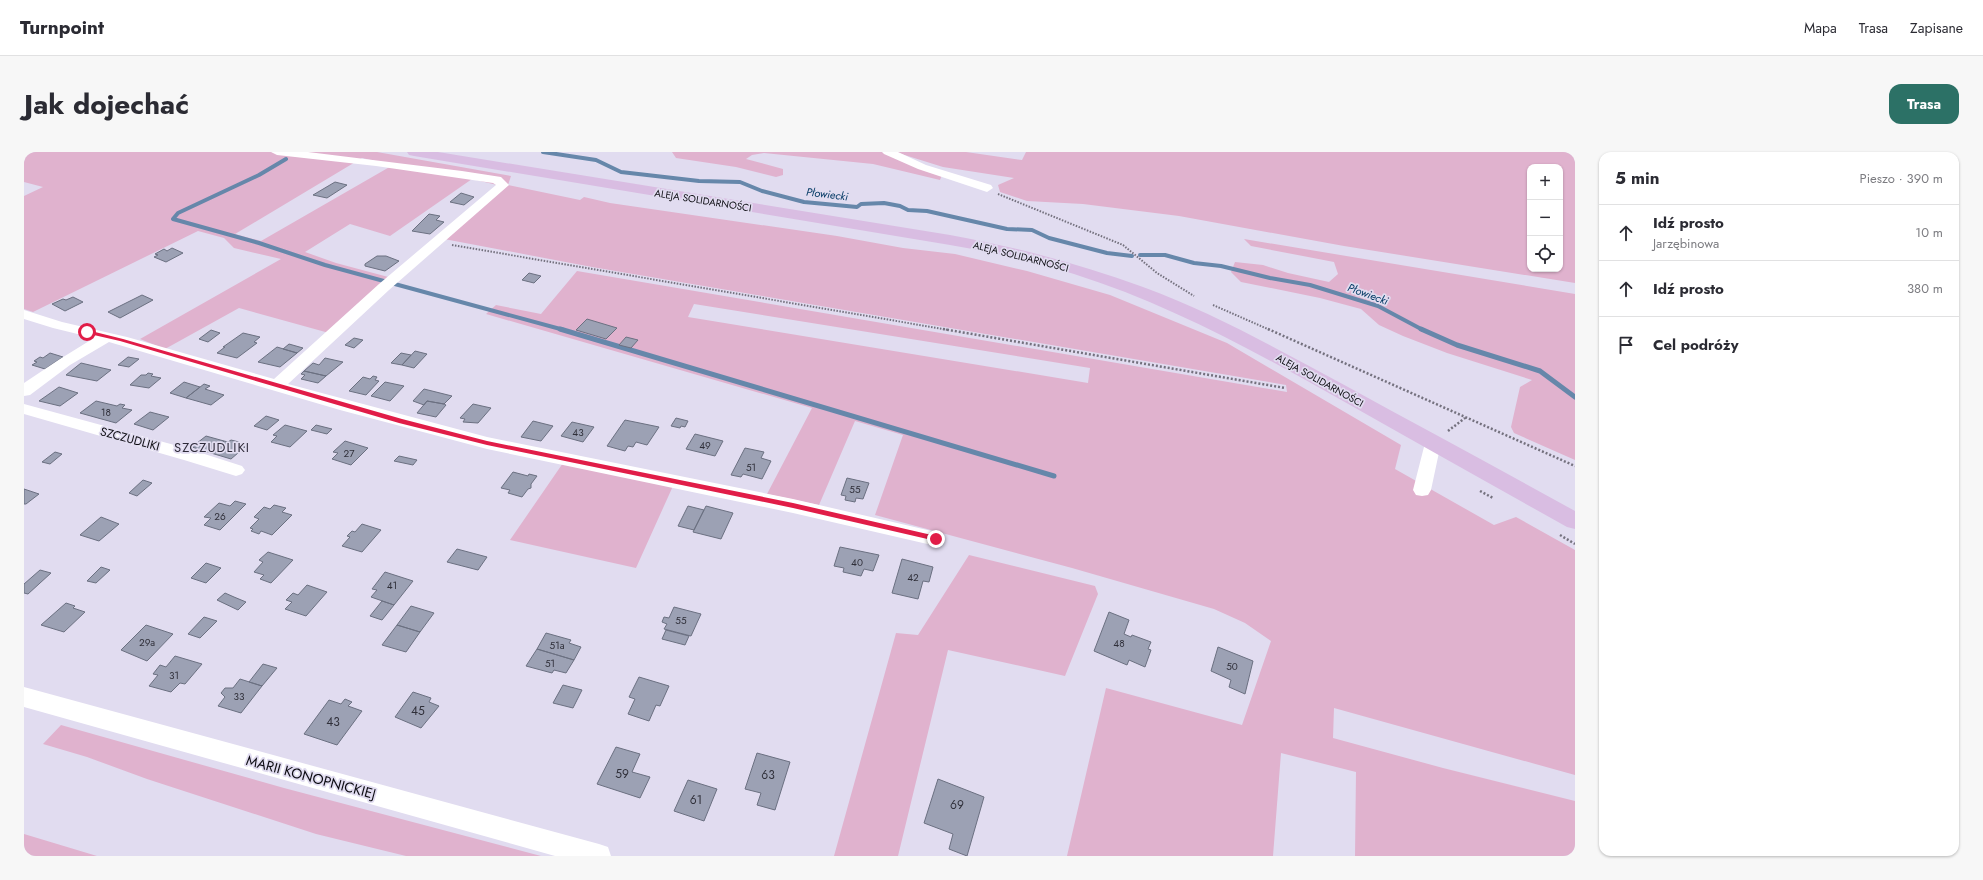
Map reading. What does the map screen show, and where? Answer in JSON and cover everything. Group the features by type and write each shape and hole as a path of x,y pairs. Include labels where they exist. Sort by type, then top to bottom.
{"main road":[{"name":"ALEJA SOLIDARNOŚCI","path":"414,152 512,170 950,240 994,248 1065,266 1138,290 1237,335 1575,521"}],"street":[{"path":"276,386 384,287 503,185 497,180 376,163 277,152"},
{"path":"888,152 922,167 987,188"},
{"path":"24,314 199,362 276,386 401,421 500,446 793,506 936,539"},
{"path":"24,391 65,362 106,336"},
{"name":"SZCZUDLIKI","path":"24,409 189,455 236,470"},
{"path":"1422,490 1433,443"},
{"name":"MARII KONOPNICKIEJ","path":"24,698 599,856"}],"path":[{"path":"987,188 1018,203 1123,245 1138,259 1177,287 1201,299"},
{"path":"436,242 1284,388"},
{"path":"1208,302 1575,466"}],"shaded area":[{"path":"24,152 377,152 511,176 508,185 580,200 584,197 610,203 837,236 903,248 955,254 1027,271 1110,295 1227,343 1401,445 1395,469 1494,525 1516,517 1575,550 1575,775 1334,708 1333,738 1443,768 1575,801 1575,856 1355,856 1356,772 1281,753 1273,856 1067,856 1106,688 1242,725 1271,641 1245,623 1214,609 1072,568 875,515 903,435 855,421 819,505 767,494 812,408 486,314 496,305 541,314 577,271 1287,392 1286,385 592,267 444,239 497,185 472,179 390,236 350,224 305,252 336,263 392,278 329,333 239,308 165,349 140,339 281,259 234,248 224,238 198,231 33,312 24,309 24,196 43,187 24,182","holes":["362,158 393,165 261,241 235,234","694,304 1090,368 1088,383 688,317"]},
{"path":"672,152 883,152 942,175 940,180 873,164 764,153 752,155 746,159 783,169 783,175 776,177 736,167 676,158"},
{"path":"895,152 966,152 1022,160 1026,152 1575,152 1575,283 1344,246 1179,216 1083,204 1027,201 1000,192 998,185 1014,178 943,167"},
{"path":"1244,239 1575,294 1575,460 1514,433 1511,427 1520,387 1532,380 1447,353 1403,336 1379,325 1361,309 1320,298 1241,282 1231,272 1235,262 1263,265 1288,273 1329,282 1338,274 1334,262 1251,246"},
{"path":"563,463 673,486 636,568 510,540"},
{"path":"969,555 1095,586 1098,594 1065,676 948,650 898,856 834,856 896,633 918,635"},
{"path":"61,725 284,788 541,856 406,856 316,834 147,779 87,757 43,744"},
{"path":"24,834 97,856 24,856"}],"building":[{"path":"335,182 347,185 327,198 313,195"},
{"path":"461,193 474,197 464,205 450,202"},
{"path":"429,214 440,216 436,220 444,222 430,234 412,231"},
{"path":"172,248 183,253 166,262 154,257 158,255 155,254 164,249 167,251"},
{"path":"377,256 386,256 399,261 385,271 365,266 365,264"},
{"path":"529,273 541,276 534,283 522,280"},
{"path":"142,295 153,300 120,318 108,312"},
{"path":"73,297 83,302 65,311 52,304 63,299 66,300"},
{"path":"587,319 617,328 606,339 576,330"},
{"path":"211,330 220,333 208,342 199,339"},
{"path":"243,333 260,337 254,342 257,343 237,358 217,353 225,347 223,347"},
{"path":"626,337 638,340 631,348 619,345"},
{"path":"354,338 363,340 354,348 345,345"},
{"path":"289,344 303,348 297,353 283,349"},
{"path":"277,347 297,353 280,367 258,362"},
{"path":"415,351 427,354 414,368 402,365"},
{"path":"50,353 63,357 45,369 32,365 37,362 34,361 40,357 43,358"},
{"path":"401,353 411,355 402,365 391,363"},
{"path":"128,357 139,359 129,367 118,365"},
{"path":"325,358 343,362 326,376 304,371 313,363 319,365"},
{"path":"81,363 111,370 97,381 66,375"},
{"path":"304,371 326,376 318,383 301,379 305,375 301,374"},
{"path":"148,373 153,374 151,376 161,378 149,388 130,385 141,375 146,375"},
{"path":"373,376 377,377 375,380 379,381 366,395 349,391 363,377 370,379"},
{"path":"184,382 200,387 186,398 170,393"},
{"path":"385,382 404,386 390,401 371,396"},
{"path":"204,384 210,386 205,389 224,395 211,405 186,398"},
{"path":"59,387 78,393 60,406 39,401"},
{"path":"424,389 452,396 444,404 427,401 424,405 413,401"},
{"path":"96,401 117,406 120,404 125,405 122,408 132,410 116,423 80,413"},
{"path":"427,401 446,405 436,417 417,413"},
{"path":"473,404 491,408 478,423 463,422 465,419 460,418"},
{"path":"150,412 169,417 153,430 134,424"},
{"path":"266,416 279,420 267,430 254,426"},
{"path":"676,418 688,421 685,427 681,426 680,428 671,426"},
{"path":"625,420 659,427 647,445 636,442 633,447 628,446 625,451 607,446"},
{"path":"533,421 553,426 541,441 521,437"},
{"path":"572,422 594,427 583,442 561,436"},
{"path":"285,425 307,431 290,447 271,442 277,436 273,435"},
{"path":"316,425 332,429 327,434 311,430"},
{"path":"695,434 723,441 715,456 686,449"},
{"path":"206,436 224,441 211,453 192,447"},
{"path":"231,440 239,442 236,444 245,447 231,459 211,453 224,441 228,442"},
{"path":"345,441 368,448 351,465 332,459 338,453 333,452"},
{"path":"745,448 764,452 761,458 771,461 762,479 743,474 741,477 731,475"},
{"path":"55,452 62,454 50,464 42,462"},
{"path":"399,456 417,460 413,465 394,461"},
{"path":"513,472 528,476 529,474 537,476 531,484 531,488 528,489 522,497 508,493 510,490 501,488"},
{"path":"847,478 869,483 863,499 856,498 855,502 845,500 846,496 841,495"},
{"path":"143,480 152,483 137,496 129,493"},
{"path":"24,489 39,494 24,504"},
{"path":"235,501 246,504 220,530 204,525 211,518 204,517 219,503 230,506"},
{"path":"274,505 286,508 282,512 292,515 272,535 261,531 259,534 251,531 253,529 250,528 259,519 254,517 264,507 270,509"},
{"path":"688,506 704,510 694,530 678,526"},
{"path":"706,506 733,513 721,539 693,532"},
{"path":"101,517 119,524 99,541 80,535"},
{"path":"362,524 381,530 362,552 342,546 350,537 347,536 352,531 355,532"},
{"path":"840,547 879,555 873,571 864,569 861,576 843,572 844,568 834,566"},
{"path":"457,549 487,557 478,570 447,562"},
{"path":"268,552 293,560 271,583 260,579 264,575 254,572 263,562 259,560"},
{"path":"902,559 933,567 929,582 923,581 918,599 892,593"},
{"path":"206,563 221,568 206,583 191,578"},
{"path":"101,567 110,570 96,583 87,581"},
{"path":"40,570 51,573 28,594 24,593 24,584"},
{"path":"385,572 413,581 394,605 371,597 377,590 372,589"},
{"path":"307,585 327,592 306,616 285,609 292,602 286,600 293,593 298,595"},
{"path":"225,593 246,602 238,610 217,600"},
{"path":"382,601 394,605 382,620 370,616"},
{"path":"66,603 75,606 73,608 85,612 64,632 41,625"},
{"path":"411,606 434,613 420,632 397,625"},
{"path":"674,607 701,614 691,636 664,629 667,624 662,622 664,617 669,618"},
{"path":"1109,612 1129,620 1124,634 1131,637 1132,635 1151,642 1148,649 1151,650 1145,667 1129,660 1127,665 1094,651"},
{"path":"204,617 217,621 200,638 188,634"},
{"path":"146,625 173,634 147,661 121,650"},
{"path":"397,625 420,632 406,652 382,645"},
{"path":"666,630 689,636 685,645 662,639"},
{"path":"546,633 571,640 569,643 581,647 574,660 537,649"},
{"path":"1218,647 1253,661 1245,694 1229,687 1231,680 1211,671"},
{"path":"537,649 574,660 566,673 554,670 552,673 526,666"},
{"path":"175,656 202,664 185,684 180,683 171,692 149,686 158,675 153,674 160,665 166,667"},
{"path":"263,664 277,668 262,686 249,682"},
{"path":"639,677 669,686 660,706 656,705 649,721 628,714 635,699 629,697"},
{"path":"240,679 262,686 241,713 218,706 225,697 221,693 225,688 233,688"},
{"path":"563,685 582,690 573,708 553,703"},
{"path":"413,692 431,698 429,702 439,706 421,728 395,717"},
{"path":"345,699 352,702 348,706 362,711 337,745 304,734 329,700 341,704"},
{"path":"616,747 640,754 632,772 650,777 640,798 597,784"},
{"path":"757,753 790,762 775,810 757,805 761,793 745,789"},
{"path":"938,779 984,797 967,856 949,849 953,834 924,823"},
{"path":"688,780 717,789 704,821 674,811"}],"waterway":[{"name":"Płowiecki","path":"543,152 596,160 621,172 699,181 740,182 762,191 804,202 857,207 861,204 884,203 900,206 908,210 927,211 1007,229 1032,230 1049,238 1107,253 1132,256"},
{"path":"286,159 259,175 178,213 173,219 259,243 325,265 564,330"},
{"name":"Płowiecki","path":"1140,255 1165,255 1194,263 1221,266 1270,278 1310,285 1378,306 1422,329"},
{"path":"560,329 1054,476"},
{"name":"Płowiecki","path":"1422,329 1457,345 1540,371 1575,397"}],"district":[{"name":"SZCZUDLIKI","path":"212,447"}],"route":[{"path":"87,332 122,340 346,406 487,443 793,506 936,539"}]}
